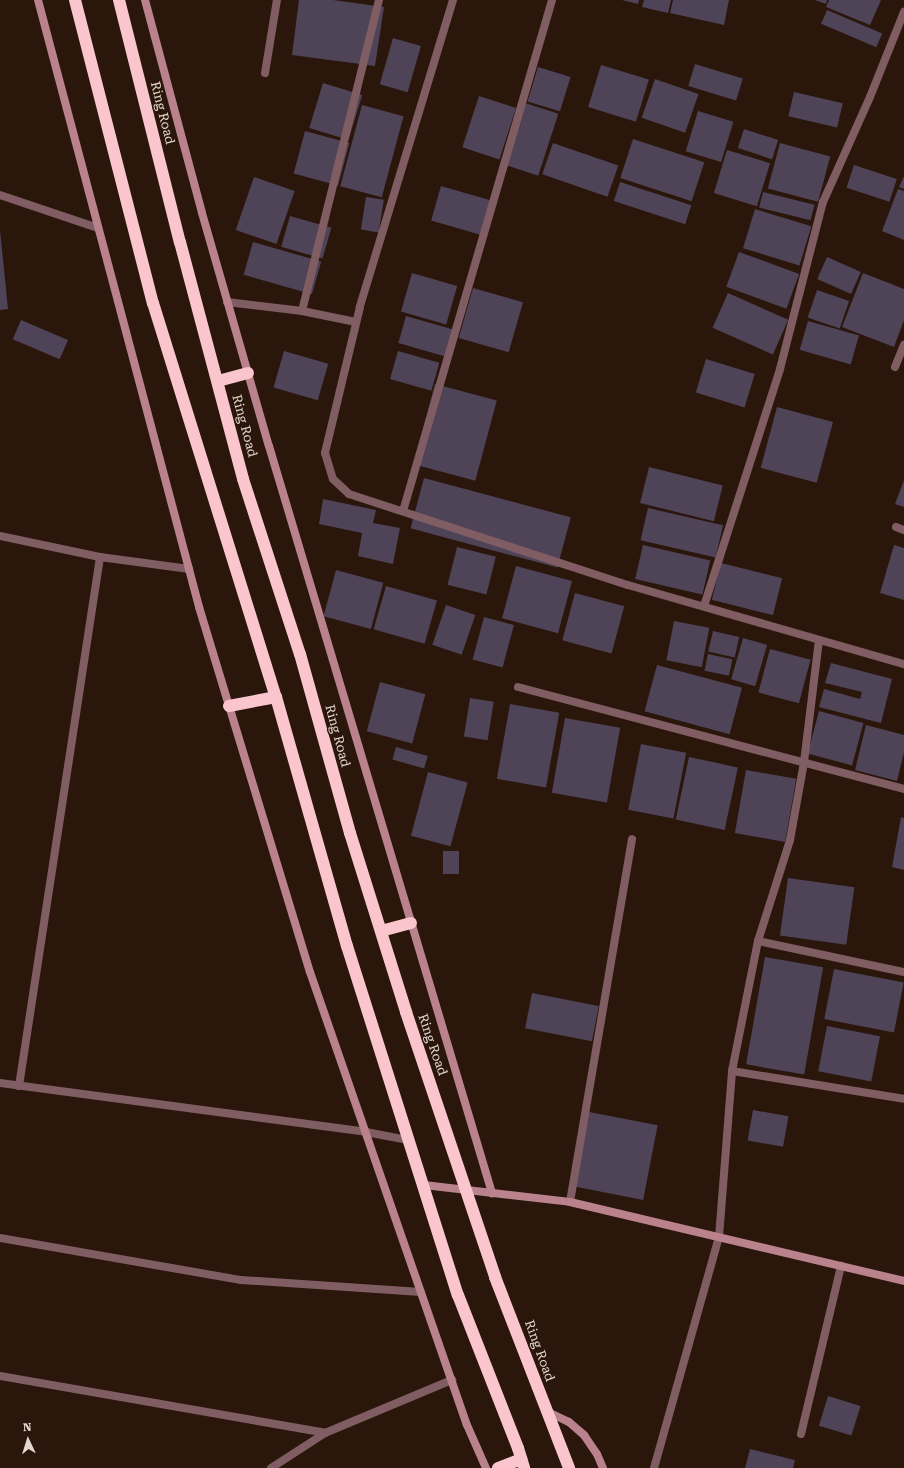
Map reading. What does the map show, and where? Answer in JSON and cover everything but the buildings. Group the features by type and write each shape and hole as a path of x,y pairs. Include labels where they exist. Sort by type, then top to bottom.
{"highway":[{"path":"75,0 153,303 276,697 347,946 458,1295 522,1464 498,1468"},
{"name":"Ring Road","path":"120,0 180,242 244,479 300,654 350,833 466,1190 496,1277 569,1468"},
{"path":"218,381 248,373"},
{"path":"229,706 276,697"},
{"path":"381,931 411,922"}],"street":[{"path":"38,0 188,569 310,972 467,1425 486,1468"},
{"path":"145,0 248,373 492,1193"},
{"path":"265,73 277,0"},
{"path":"302,311 379,0"},
{"path":"453,0 356,322 325,452 332,479 349,494 628,585 904,664"},
{"path":"403,511 552,0"},
{"path":"704,606 780,369 823,202 867,104 904,12"},
{"path":"0,195 98,228"},
{"path":"228,302 302,311 356,322"},
{"path":"895,367 904,345"},
{"path":"0,536 100,557 188,569"},
{"path":"19,1086 100,557"},
{"path":"654,1468 719,1237 732,1071 758,941 790,840 804,762 819,640"},
{"path":"518,687 904,789"},
{"path":"570,1202 632,839"},
{"path":"758,941 904,972"},
{"path":"732,1071 904,1099"},
{"path":"0,1083 366,1132 408,1140"},
{"path":"424,1185 570,1202 904,1281"},
{"path":"0,1238 242,1280 421,1292"},
{"path":"800,1434 841,1266"},
{"path":"0,1376 325,1433"},
{"path":"272,1468 325,1433 452,1380"},
{"path":"546,1411 569,1422 584,1435 597,1454 603,1468"}]}
